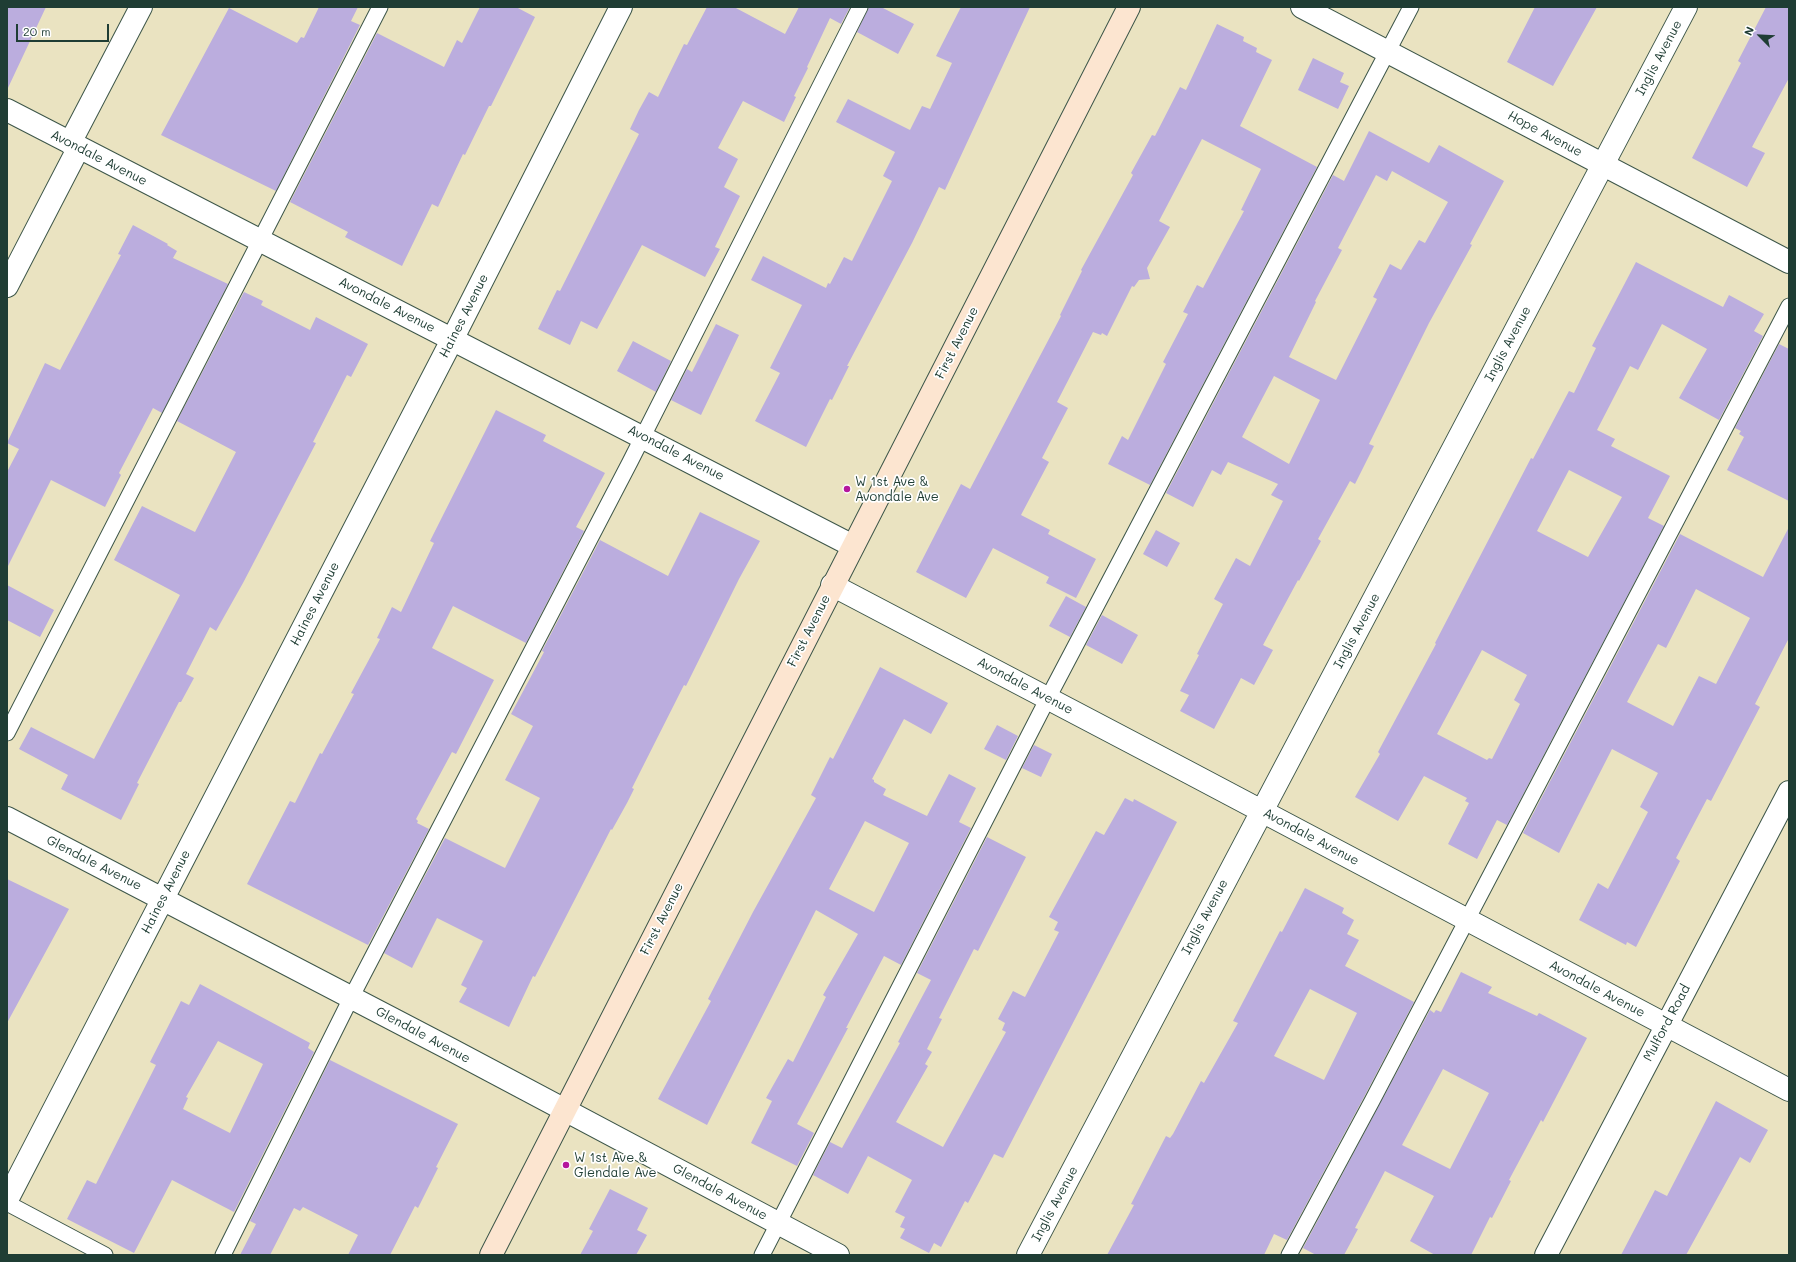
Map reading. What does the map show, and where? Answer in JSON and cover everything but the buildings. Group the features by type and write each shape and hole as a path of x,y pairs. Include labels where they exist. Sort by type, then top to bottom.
{"street":[{"path":"7,286 141,7"},
{"name":"Haines Avenue","path":"7,1200 453,338 621,7"},
{"name":"First Avenue","path":"491,1255 1129,7"},
{"name":"Hope Avenue","path":"1302,7 1789,262"},
{"name":"Inglis Avenue","path":"1028,1255 1686,7"},
{"name":"Avondale Avenue","path":"7,110 453,338 853,546"},
{"name":"Avondale Avenue","path":"832,586 1048,698 1789,1090"},
{"name":"Mulford Road","path":"1546,1255 1789,792"},
{"name":"Glendale Avenue","path":"7,818 565,1110 838,1255"}],"lane":[{"path":"7,733 380,7"},
{"path":"223,1255 352,998 643,437 860,7"},
{"path":"762,1255 1048,698 1411,7"},
{"path":"1289,1255 1467,920 1789,306"},
{"path":"7,1203 106,1255"}],"place":[{"name":"W 1st Ave & Avondale Ave","path":"847,489"},
{"name":"W 1st Ave & Glendale Ave","path":"566,1165"}]}
